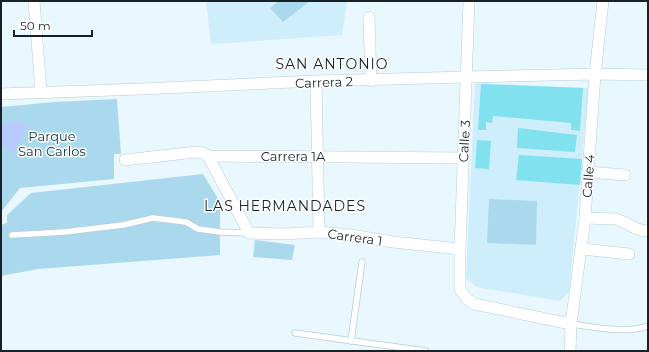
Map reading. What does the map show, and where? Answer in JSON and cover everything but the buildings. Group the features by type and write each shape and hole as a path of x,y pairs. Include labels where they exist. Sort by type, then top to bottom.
{"street":[{"path":"34,1 41,92"},
{"name":"Calle 3","path":"469,1 460,249 460,289 466,298 474,304 571,324"},
{"name":"Calle 4","path":"570,351 571,324 582,250 595,74 603,1"},
{"path":"369,17 371,81"},
{"name":"Carrera 2","path":"1,94 141,90 316,81 371,81 467,76 595,74 648,76"},
{"path":"316,81 319,156 319,232"},
{"name":"Carrera 1A","path":"125,160 196,152 203,153 208,156 463,158"},
{"path":"208,156 249,234"},
{"path":"588,172 626,175"},
{"path":"585,218 621,221 636,230 648,231"},
{"name":"Carrera 1","path":"249,234 319,232 460,249"},
{"path":"582,250 629,254"}],"lane":[{"path":"12,235 64,232 116,226 153,218 186,222 198,229 249,234"},
{"path":"351,341 362,262"},
{"path":"571,324 636,330 648,326"},
{"path":"295,334 426,351"}],"shaded area":[{"path":"206,1 347,1 342,35 211,44"},
{"path":"475,83 589,88 569,292 560,301 476,287 466,278"},
{"path":"19,120 27,126 27,128 14,152 9,151 1,145 1,123 11,123"}],"green space":[{"path":"279,1 310,1 283,22 270,8"},
{"name":"Parque San Carlos","path":"117,99 121,154 114,154 114,179 20,188 1,212 1,107 55,102"},
{"path":"203,174 220,202 220,255 38,269 1,276 1,225 7,223 7,215 31,193"},
{"path":"489,199 537,201 536,245 487,243"},
{"path":"255,240 295,245 292,260 253,257"}],"district":[{"name":"SAN ANTONIO","path":"332,64"},
{"name":"LAS HERMANDADES","path":"285,206"}]}
